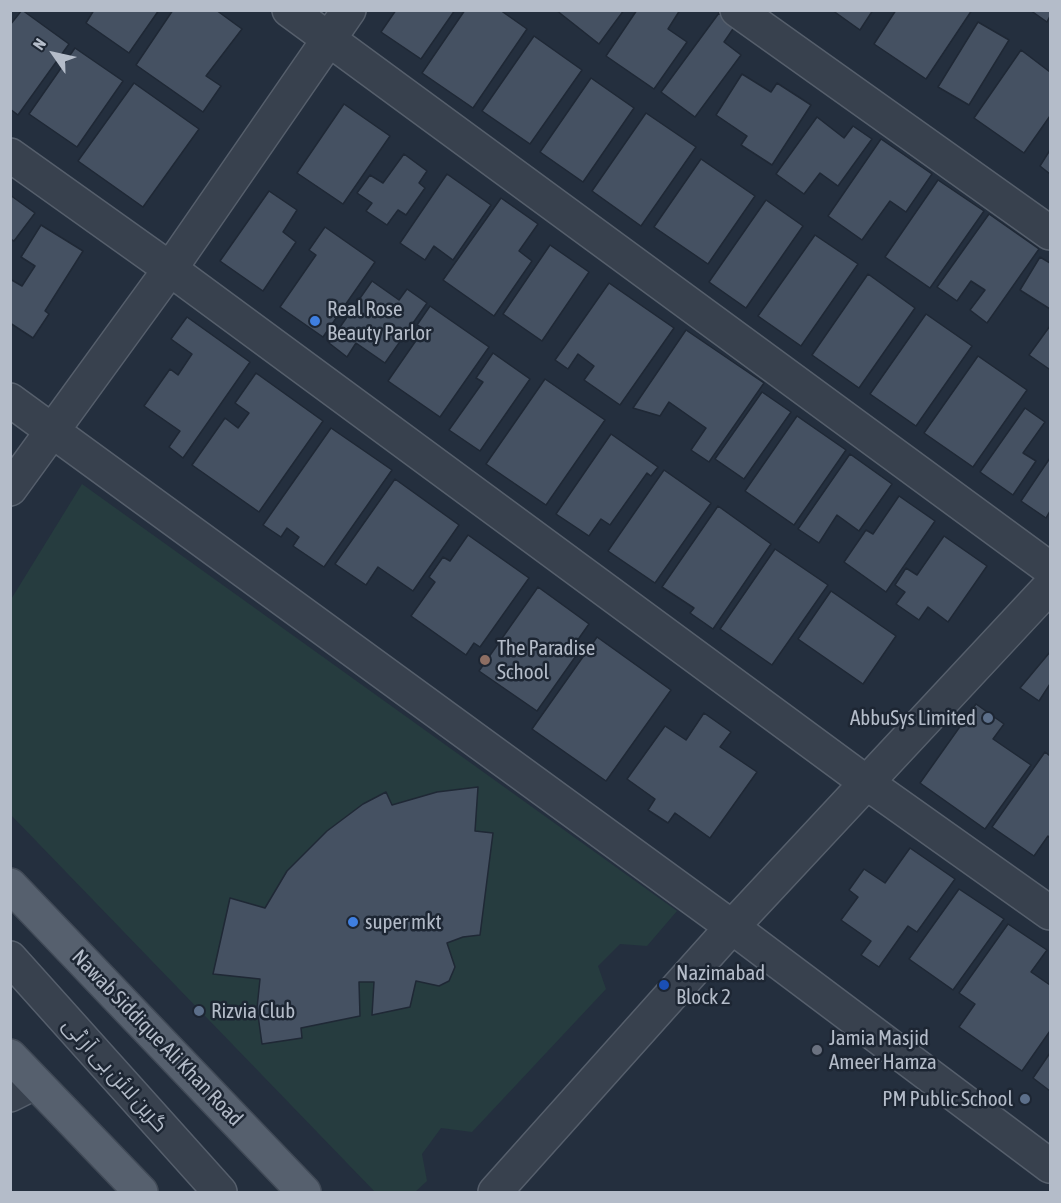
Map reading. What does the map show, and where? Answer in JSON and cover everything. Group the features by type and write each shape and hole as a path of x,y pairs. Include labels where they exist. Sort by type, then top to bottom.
{"main road":[{"name":"Nawab Siddique Ali Khan Road","path":"10,885 304,1192"},
{"path":"10,1056 22,1089 141,1192"}],"street":[{"path":"289,10 1050,569"},
{"path":"10,489 170,269 349,10"},
{"path":"737,10 1050,233"},
{"path":"10,155 170,269 867,783 1050,913"},
{"path":"10,400 732,927 1050,1166"},
{"path":"495,1192 732,927 1050,586"},
{"name":"گرین لائن بی آر ٹی","path":"10,958 220,1192"}],"green space":[{"path":"82,484 677,911 647,946 620,944 598,966 606,989 472,1132 441,1128 422,1154 427,1181 415,1192 375,1192 11,815 10,601"}],"building":[{"path":"22,10 69,44 18,115 10,109 10,25"},
{"path":"94,10 159,10 129,53 86,23"},
{"path":"173,10 216,10 242,29 206,76 221,86 203,112 136,65"},
{"path":"396,10 455,10 421,59 381,32"},
{"path":"465,10 500,10 527,29 473,108 422,73"},
{"path":"556,10 624,10 599,44"},
{"path":"637,10 680,10 668,29 687,42 654,89 606,56"},
{"path":"832,10 873,10 860,30"},
{"path":"896,10 972,10 926,79 874,44"},
{"path":"1030,10 1050,10 1050,16 1047,22"},
{"path":"719,13 735,26 724,42 741,55 695,117 661,92"},
{"path":"978,22 1009,40 969,105 938,87"},
{"path":"534,36 582,70 530,144 482,111"},
{"path":"75,48 123,81 77,147 29,114"},
{"path":"1021,50 1050,72 1050,116 1024,153 974,118"},
{"path":"742,74 771,92 777,83 811,105 772,165 741,145 747,136 716,115"},
{"path":"591,78 634,108 583,182 540,152"},
{"path":"134,83 199,129 143,207 78,161"},
{"path":"344,104 390,136 343,204 297,173"},
{"path":"646,113 696,147 641,226 592,191"},
{"path":"817,117 844,138 853,126 872,139 838,186 820,173 804,194 776,174"},
{"path":"881,139 932,174 906,212 890,201 862,240 828,216"},
{"path":"1050,150 1050,174 1040,166"},
{"path":"404,154 427,171 419,183 425,188 406,215 398,210 387,225 366,211 372,203 357,193 370,175 383,183"},
{"path":"701,159 755,196 708,264 654,227"},
{"path":"447,174 491,205 453,260 434,246 425,260 400,243"},
{"path":"938,180 984,211 930,288 885,257"},
{"path":"269,191 297,210 283,232 296,242 263,291 220,261"},
{"path":"10,195 35,213 14,241 10,239"},
{"path":"501,198 538,224 519,251 532,261 494,316 443,280"},
{"path":"766,200 803,226 746,308 709,282"},
{"path":"989,214 1039,249 987,323 970,310 985,290 971,281 957,301 937,287"},
{"path":"41,225 83,251 45,311 49,314 33,338 10,323 10,279 22,286 35,266 21,257"},
{"path":"325,227 375,262 323,337 280,307 316,255 309,250"},
{"path":"815,235 858,264 801,346 758,316"},
{"path":"550,245 589,272 542,341 503,314"},
{"path":"1040,257 1050,263 1050,309 1020,290"},
{"path":"868,274 915,308 859,388 812,355"},
{"path":"372,281 399,300 407,289 427,303 385,363 356,343 347,357 329,343"},
{"path":"609,283 674,328 620,405 584,380 594,366 578,354 568,369 555,360"},
{"path":"430,306 489,347 440,417 388,381 424,329 417,325"},
{"path":"926,314 972,346 916,426 870,394"},
{"path":"187,317 250,362 183,458 169,447 180,431 144,406 170,369 178,375 192,354 171,339"},
{"path":"1050,326 1050,367 1049,369 1029,355"},
{"path":"686,330 764,383 709,462 691,450 706,428 669,402 660,416 633,408"},
{"path":"493,353 530,379 480,451 449,430 483,382 476,378"},
{"path":"978,356 1027,390 973,467 924,433"},
{"path":"256,373 323,421 259,512 192,465 225,418 238,428 249,413 235,403"},
{"path":"545,379 605,420 546,505 486,464"},
{"path":"762,392 791,412 744,479 715,459"},
{"path":"1025,408 1045,422 1023,453 1036,461 1013,495 980,472"},
{"path":"797,416 846,450 794,525 745,491"},
{"path":"331,428 392,470 324,567 293,546 299,537 287,528 281,537 263,525"},
{"path":"611,434 658,467 651,476 647,473 610,525 601,519 589,536 556,514"},
{"path":"850,454 892,484 859,531 837,515 819,543 798,529"},
{"path":"1050,458 1050,511 1046,518 1021,501"},
{"path":"664,470 711,503 655,583 608,551"},
{"path":"395,479 459,525 413,591 378,567 366,585 335,564"},
{"path":"899,496 935,521 886,592 844,562 866,530 873,534"},
{"path":"718,506 771,544 713,629 690,613 694,608 662,587"},
{"path":"468,535 529,578 480,647 474,643 466,655 411,616 435,582 429,577 443,557 450,561"},
{"path":"944,536 987,566 948,622 928,607 919,620 896,604 905,592 895,585 906,568 917,575"},
{"path":"775,549 828,585 772,665 720,629"},
{"path":"538,587 589,624 572,648 578,653 537,711 479,671"},
{"path":"831,591 896,636 863,684 798,639"},
{"path":"597,637 671,690 606,781 532,729"},
{"path":"1050,652 1050,684 1039,701 1020,688"},
{"path":"976,704 1004,724 993,739 1031,765 985,829 920,783"},
{"path":"704,713 731,732 720,747 757,772 710,838 675,813 668,823 648,810 655,799 627,779 665,726 686,740"},
{"path":"1045,752 1050,756 1050,838 1048,836 1034,856 992,827"},
{"name":"super mkt","path":"478,787 475,831 493,833 480,935 463,937 447,943 455,967 449,981 439,986 416,981 410,1007 372,1015 374,982 359,982 360,1016 301,1028 302,1038 262,1044 257,1008 260,979 213,974 230,898 265,908 287,871 327,831 363,804 386,792 392,805 437,792"},
{"path":"910,848 955,879 917,932 908,926 879,967 861,955 871,941 841,920 858,897 849,890 864,869 885,883"},
{"path":"959,889 1004,919 953,990 909,959"},
{"path":"1008,924 1047,950 1031,972 1050,985 1050,1031 1022,1071 959,1027 975,1004 959,993"},
{"path":"1050,1053 1050,1091 1033,1078"}],"place":[{"name":"Real Rose Beauty Parlor","path":"315,321"},
{"name":"The Paradise School","path":"485,660"},
{"name":"AbbuSys Limited","path":"988,718"},
{"name":"super mkt","path":"353,922"},
{"name":"Nazimabad Block 2","path":"664,985"},
{"name":"Rizvia Club","path":"199,1011"},
{"name":"Jamia Masjid Ameer Hamza","path":"817,1050"},
{"name":"PM Public School","path":"1025,1099"}]}
